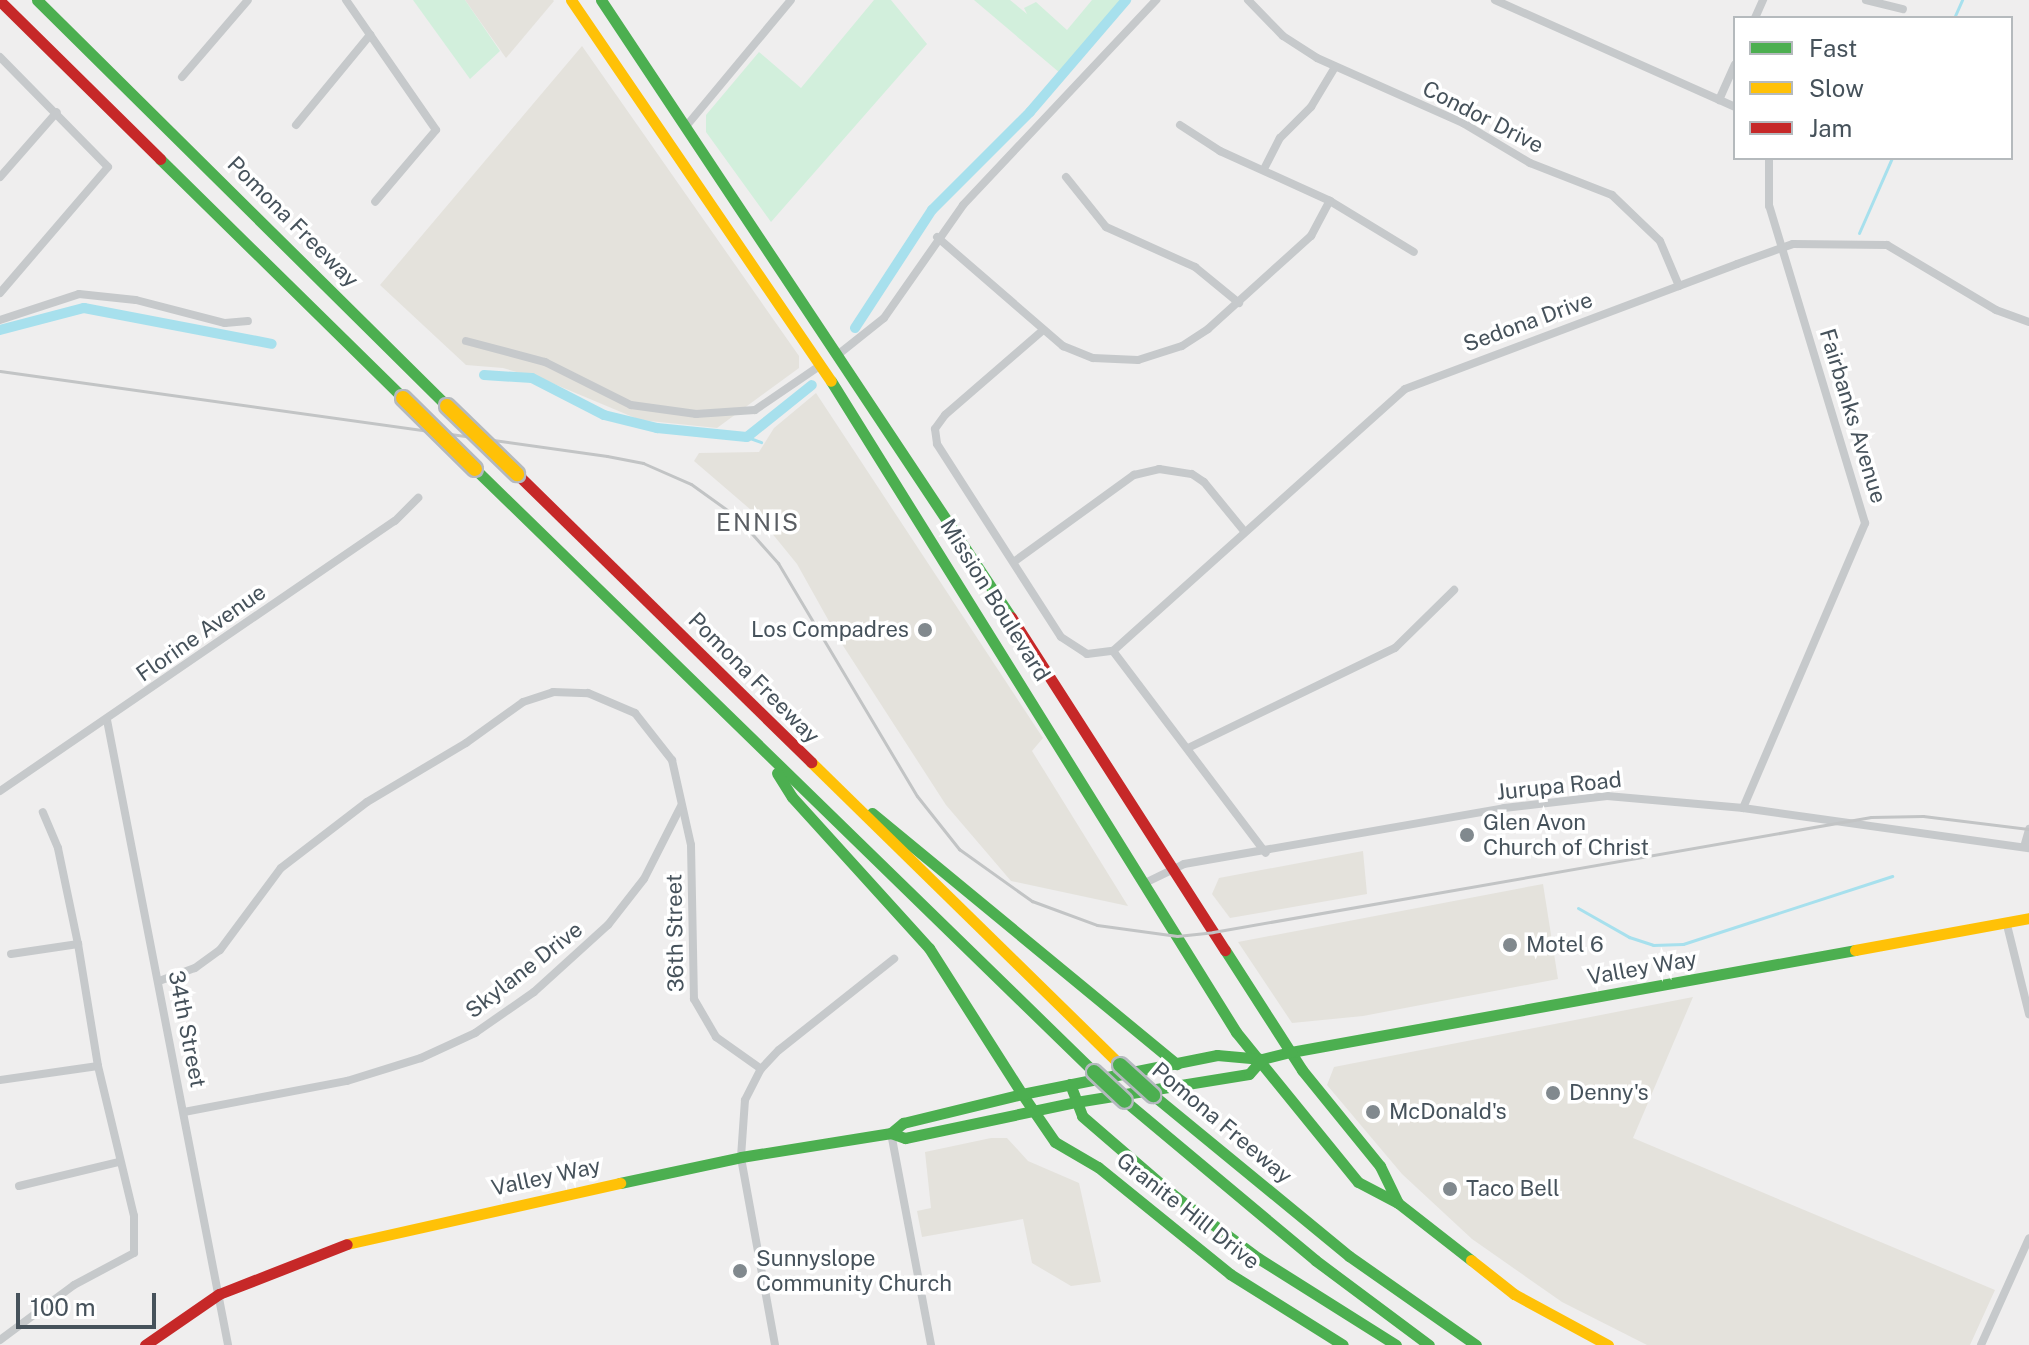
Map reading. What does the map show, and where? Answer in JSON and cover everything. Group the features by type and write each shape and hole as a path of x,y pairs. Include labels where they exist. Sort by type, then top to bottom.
{"main road":[{"name":"Pomona Freeway","path":"37,0 787,742 1120,1065 1349,1256 1476,1345"},
{"name":"Mission Boulevard","path":"571,0 821,365 1147,882 1236,1032 1262,1059 1358,1182 1398,1203 1514,1294 1608,1345"},
{"name":"Mission Boulevard","path":"601,0 688,124 840,353 1291,1052 1380,1166 1398,1203"},
{"name":"Pomona Freeway","path":"0,1 1094,1072 1315,1260 1429,1345"},
{"path":"821,365 840,353"},
{"path":"787,742 1177,1064"},
{"name":"Granite Hill Drive","path":"764,752 792,797 929,948 1048,1137 1098,1167 1198,1251 1336,1343"},
{"name":"Valley Way","path":"891,1133 903,1123 1070,1084 1237,1053 1262,1059 2007,925 2029,918"},
{"name":"Valley Way","path":"145,1345 219,1294 357,1240 741,1157 891,1133 905,1138 1076,1102 1249,1074 1262,1059"},
{"path":"1070,1084 1076,1102 1091,1126 1206,1220 1396,1345"}],"street":[{"path":"182,77 248,0"},
{"path":"346,0 436,130 375,202"},
{"path":"688,124 791,0"},
{"path":"840,353 884,318 937,237 1156,0"},
{"name":"Condor Drive","path":"1248,0 1283,36 1335,67 1463,123 1530,163 1612,195 1660,241 1679,286"},
{"path":"1495,0 1733,106"},
{"path":"1866,0 1903,9"},
{"path":"296,125 370,35"},
{"path":"0,57 108,167 0,293"},
{"path":"1264,169 1280,138 1311,107 1335,67"},
{"path":"1719,100 1733,68"},
{"path":"0,177 57,112"},
{"path":"1180,125 1200,140 1330,201 1414,252"},
{"name":"Fairbanks Avenue","path":"1743,808 1865,523 1767,190 1769,160"},
{"path":"1066,177 1106,227 1195,267 1239,303"},
{"path":"937,237 1042,331 1093,358 1153,358 1182,346 1239,303 1311,236 1330,201"},
{"name":"Sedona Drive","path":"1113,651 1244,531 1416,382 1783,248 1887,245 1996,310 2029,322"},
{"path":"0,320 79,294 136,300 225,323 248,321"},
{"path":"1042,331 935,429 937,444 1015,561 1049,621 1070,646 1087,654 1113,651 1266,853"},
{"path":"466,341 545,362 631,405 696,414 755,410 821,365"},
{"path":"1015,561 1134,475 1159,469 1192,474 1204,482 1244,531"},
{"name":"Florine Avenue","path":"0,791 395,521 418,498"},
{"path":"1188,748 1395,648 1454,590"},
{"name":"36th Street","path":"159,981 195,968 220,950 302,849 523,702 563,691 621,703 667,751 681,805 693,875 694,999 716,1037 761,1069"},
{"name":"34th Street","path":"107,720 228,1345"},
{"name":"Jurupa Road","path":"1147,882 1171,869 1582,797 1646,796 2027,848"},
{"name":"Skylane Drive","path":"184,1112 347,1081 421,1058 475,1033 543,984 608,925 644,879 681,805"},
{"path":"0,1340 74,1285 134,1253 134,1216 118,1162 98,1066 78,944 58,848 43,812"},
{"path":"2027,848 2029,829"},
{"path":"2007,925 2029,1014"},
{"path":"11,954 78,944"},
{"path":"775,1345 741,1157 741,1113 761,1069 807,1025 894,959"},
{"path":"0,1080 98,1066"},
{"path":"891,1133 931,1345"},
{"path":"19,1186 118,1162"},
{"path":"1981,1345 2029,1238"}],"shaded area":[{"path":"465,0 553,0 554,1 506,58"},
{"path":"582,46 799,356 799,368 717,428 640,420 547,381 503,368 466,365 380,285"},
{"path":"816,393 1043,738 1032,751 1128,906 1011,881 946,805 840,641 797,564 758,516 694,461 699,453 759,452 774,428"},
{"path":"1363,851 1367,894 1230,918 1212,894 1219,878"},
{"path":"1543,884 1558,979 1363,1016 1292,1023 1238,942"},
{"path":"1693,997 1633,1138 1995,1290 1970,1345 1647,1345 1562,1302 1472,1239 1402,1174 1327,1085 1334,1067"},
{"path":"991,1138 1007,1138 1028,1161 1079,1183 1101,1282 1071,1286 1032,1263 1023,1219 922,1237 917,1211 931,1208 925,1152"}],"green space":[{"path":"413,0 465,0 500,51 470,79"},
{"path":"874,0 891,0 927,44 771,222 706,132 706,115 759,52 801,88"},
{"path":"974,0 1010,0 1027,14 1024,8 1036,2 1067,30 1092,0 1121,0 1060,73"}],"waterway":[{"path":"855,328 932,210 1030,112 1126,0"},
{"path":"1955,16 1962,0"},
{"path":"1859,233 1891,160"},
{"path":"0,330 84,308 272,344"},
{"path":"484,375 532,378 604,415 657,428 747,437 812,385"},
{"path":"747,437 761,442"},
{"path":"1578,908 1629,937 1653,945 1683,944 1892,876"}],"railway":[{"path":"0,371 607,456 643,463 691,484 737,517 778,563 917,796 959,849 1032,901 1097,925 1177,936 1213,932 1871,817 1923,816 2029,829"}],"traffic: fast":[{"path":"37,0 447,406"},
{"path":"601,0 1011,617"},
{"path":"160,159 403,398"},
{"path":"831,381 1236,1032 1358,1182 1398,1203 1471,1260"},
{"path":"475,469 1094,1072"},
{"path":"777,773 792,797 929,948 1022,1094"},
{"path":"872,813 1177,1064"},
{"path":"1225,950 1302,1070 1380,1166 1398,1203"},
{"path":"1291,1052 1855,950"},
{"path":"891,1133 903,1123 1022,1094 1217,1055 1262,1059 1291,1052"},
{"path":"620,1183 741,1157 891,1133 905,1138 1076,1102 1249,1074 1262,1059"},
{"path":"1120,1065 1153,1095"},
{"path":"1094,1072 1125,1101"},
{"path":"1070,1084 1082,1116 1176,1197 1258,1258 1396,1345"},
{"path":"1022,1094 1055,1142 1098,1167 1230,1274 1343,1345"},
{"path":"1153,1095 1349,1256 1476,1345"},
{"path":"1125,1101 1315,1260 1429,1345"}],"traffic: slow":[{"path":"571,0 831,381"},
{"path":"403,398 475,469"},
{"path":"447,406 517,474"},
{"path":"811,762 1120,1065"},
{"path":"1855,950 2029,918"},
{"path":"347,1244 620,1183"},
{"path":"1471,1260 1514,1294 1608,1345"}],"traffic: jam":[{"path":"0,1 160,159"},
{"path":"517,474 811,762"},
{"path":"1011,617 1225,950"},
{"path":"145,1345 219,1294 347,1244"}],"place":[{"name":"Los Compadres","path":"925,630"},
{"name":"Glen Avon Church of Christ","path":"1467,835"},
{"name":"Motel 6","path":"1510,945"},
{"name":"Denny's","path":"1553,1093"},
{"name":"McDonald's","path":"1373,1112"},
{"name":"Taco Bell","path":"1450,1189"},
{"name":"Sunnyslope Community Church","path":"740,1271"}],"district":[{"name":"ENNIS","path":"758,523"}]}
